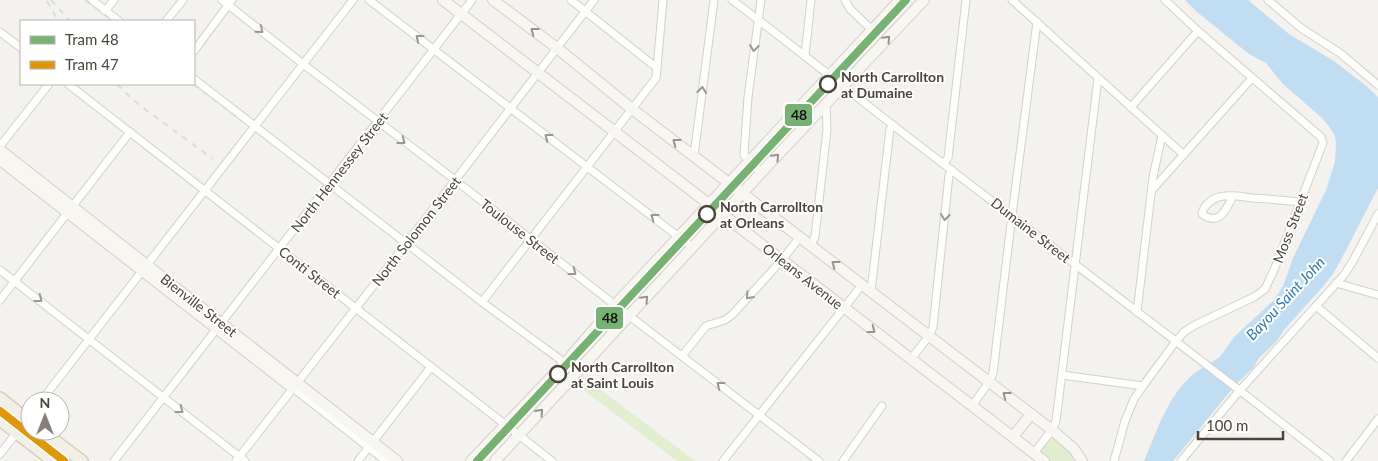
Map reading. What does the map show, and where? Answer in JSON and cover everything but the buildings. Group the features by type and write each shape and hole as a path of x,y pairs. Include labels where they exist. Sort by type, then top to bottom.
{"main road":[{"path":"0,398 20,412"},
{"path":"0,420 53,461"},
{"path":"55,441 82,461"}],"street":[{"path":"92,0 118,20"},
{"path":"105,10 114,0"},
{"path":"167,20 183,0"},
{"name":"Toulouse Street","path":"222,0 230,3 303,64 818,461"},
{"path":"49,391 353,0"},
{"path":"369,0 692,247"},
{"name":"Orleans Avenue","path":"443,0 1044,461"},
{"name":"North Hennessey Street","path":"114,461 472,0"},
{"name":"Orleans Avenue","path":"493,0 557,48 632,109 1052,430 1074,449 1082,461"},
{"path":"570,0 658,68"},
{"name":"North Solomon Street","path":"240,459 295,385 356,309 594,0"},
{"path":"482,302 656,78 663,0"},
{"path":"694,156 714,0"},
{"name":"Dumaine Street","path":"732,0 1137,312 1205,362 1330,461"},
{"path":"761,0 748,97 744,155 761,173"},
{"path":"805,55 811,0"},
{"path":"845,0 850,9 872,30"},
{"path":"471,461 565,363 614,305 900,0"},
{"path":"495,461 692,247 924,0"},
{"path":"944,163 948,158 966,0"},
{"path":"1012,0 1184,155"},
{"name":"Moss Street","path":"1114,461 1125,422 1134,399 1176,341 1184,332 1195,325 1254,297 1264,289 1274,270 1323,144 1323,139 1165,0"},
{"path":"1268,0 1301,28 1340,54 1378,86"},
{"path":"195,50 230,3"},
{"path":"972,406 993,373 1037,22"},
{"path":"1131,107 1198,31"},
{"path":"0,32 20,47"},
{"path":"1034,453 1052,430 1056,421 1098,78"},
{"path":"1152,190 1252,78"},
{"path":"195,80 520,332 565,363 576,373"},
{"path":"0,146 48,85"},
{"name":"Conti Street","path":"69,85 552,461"},
{"path":"811,246 815,236 827,130 826,105"},
{"path":"722,461 844,309 866,288 890,128 893,125"},
{"path":"0,300 130,132"},
{"path":"1137,312 1156,159 1162,135"},
{"name":"Bienville Street","path":"0,150 70,210"},
{"name":"Bienville Street","path":"0,160 70,210 371,445 397,461"},
{"path":"911,359 929,336 933,327 949,175 952,170"},
{"path":"1233,196 1300,202"},
{"path":"1181,461 1238,388 1336,284 1353,261 1378,214"},
{"path":"682,356 706,326 725,320 732,315 782,260 800,237"},
{"path":"0,270 240,459"},
{"path":"1336,284 1378,295"},
{"path":"1316,306 1378,358"},
{"path":"358,461 431,367"},
{"path":"1062,375 1143,386"},
{"path":"843,461 882,406"},
{"path":"1013,437 1031,414"},
{"path":"1346,461 1378,419"},
{"path":"0,454 20,429"},
{"name":"Bienville Street","path":"371,445 386,461"}],"green space":[{"path":"585,378 695,461 677,461 577,385"},
{"path":"1051,437 1054,437 1067,447 1079,461 1049,461 1040,454 1040,451"}],"water":[{"name":"Bayou Saint John","path":"1185,0 1248,0 1289,34 1334,61 1378,97 1378,188 1333,274 1284,330 1277,341 1237,383 1173,461 1144,461 1160,422 1179,389 1196,372 1220,357 1234,337 1274,300 1283,286 1293,258 1326,190 1335,162 1335,136 1323,119 1283,84 1266,63 1249,54"}],"railway":[{"path":"51,0 69,20"},
{"path":"85,0 112,20"},
{"path":"47,1 57,20"},
{"path":"118,85 142,107 213,159"},
{"path":"194,85 242,121"}],"tram line":[{"name":"48","path":"477,461 906,0"},
{"name":"47","path":"0,411 64,461"}],"place":[{"name":"North Carrollton at Dumaine","path":"828,84"},
{"name":"North Carrollton at Orleans","path":"707,214"},
{"name":"North Carrollton at Saint Louis","path":"558,374"}]}
